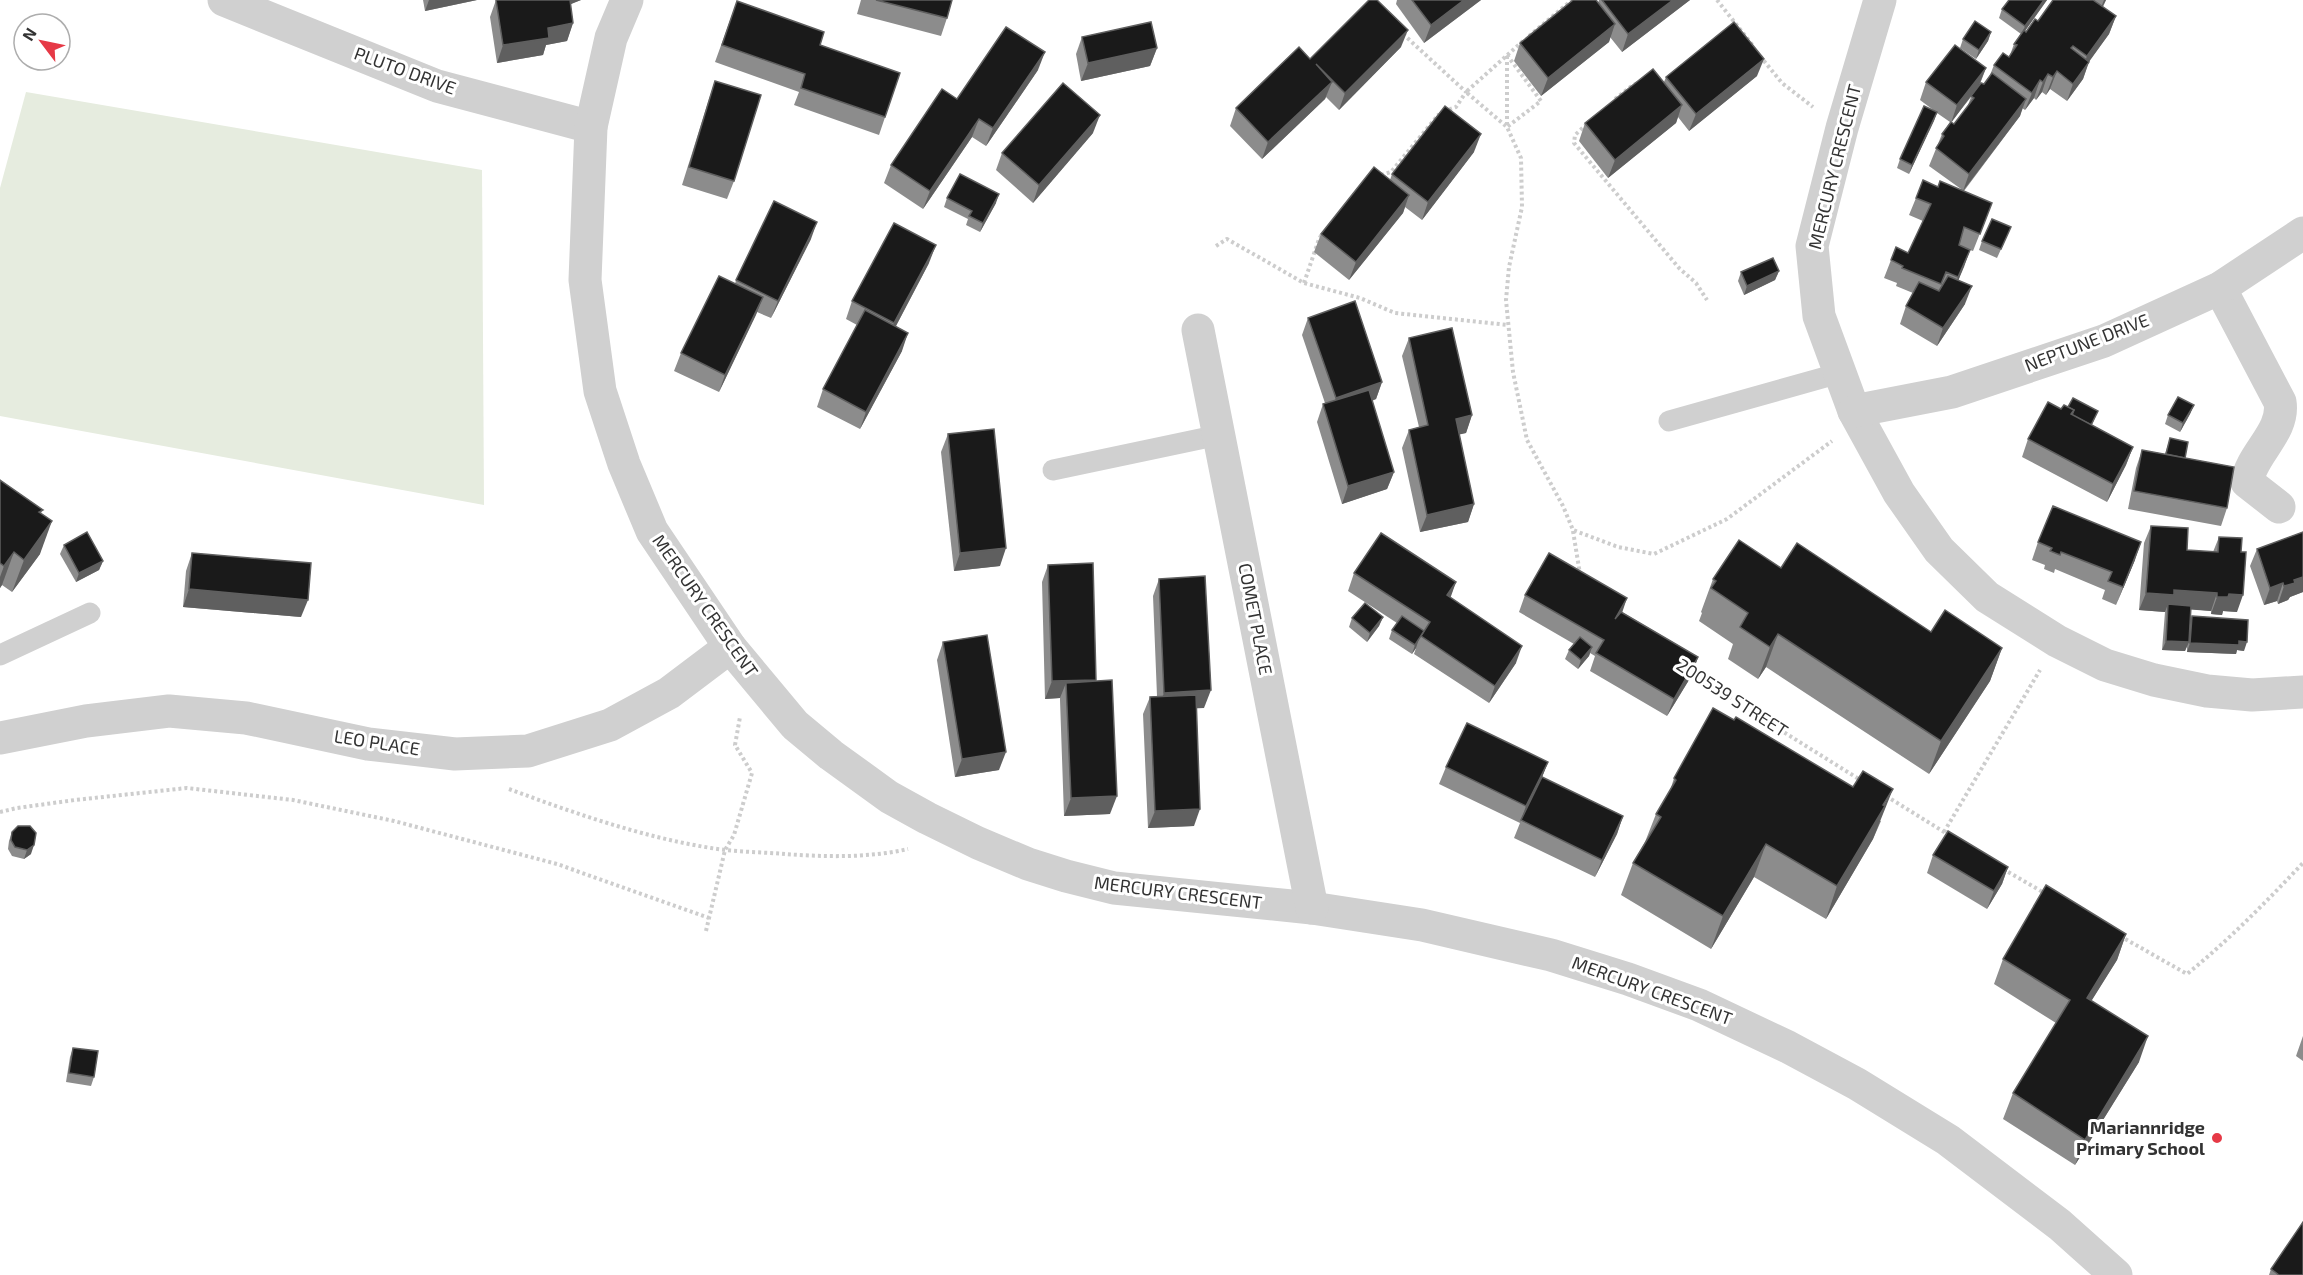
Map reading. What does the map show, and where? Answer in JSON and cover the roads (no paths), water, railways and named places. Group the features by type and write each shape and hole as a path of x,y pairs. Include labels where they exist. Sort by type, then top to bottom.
{"street":[{"name":"PLUTO DRIVE","path":"224,0 437,86 591,127"},
{"name":"MERCURY CRESCENT","path":"627,0 611,38 591,127 585,280 600,391 624,464 652,531 730,648 795,725 889,796 958,833 1028,864 1113,888 1312,908 1422,925 1551,955 1628,979 1699,1005 1788,1047 1857,1084 1948,1140 2060,1225 2116,1275"},
{"name":"MERCURY CRESCENT","path":"1880,0 1842,128 1812,246 1819,316 1857,416 1899,493 1939,550 1987,597 2057,641 2105,665 2164,682 2207,691 2252,694 2303,693"},
{"name":"NEPTUNE DRIVE","path":"1857,416 1953,392 2104,341 2220,288 2303,234"},
{"path":"2220,288 2280,402 2280,417 2247,479 2249,484 2279,507"},
{"name":"COMET PLACE","path":"1198,330 1312,908"},
{"name":"LEO PLACE","path":"0,738 86,721 169,711 246,718 368,744 455,754 528,751 610,724 669,693 730,648"}],"lane":[{"path":"1669,421 1840,373"},
{"path":"1053,470 1219,435"},
{"path":"0,655 90,613"}],"place":[{"name":"Mariannridge Primary School","path":"2217,1138"}]}
